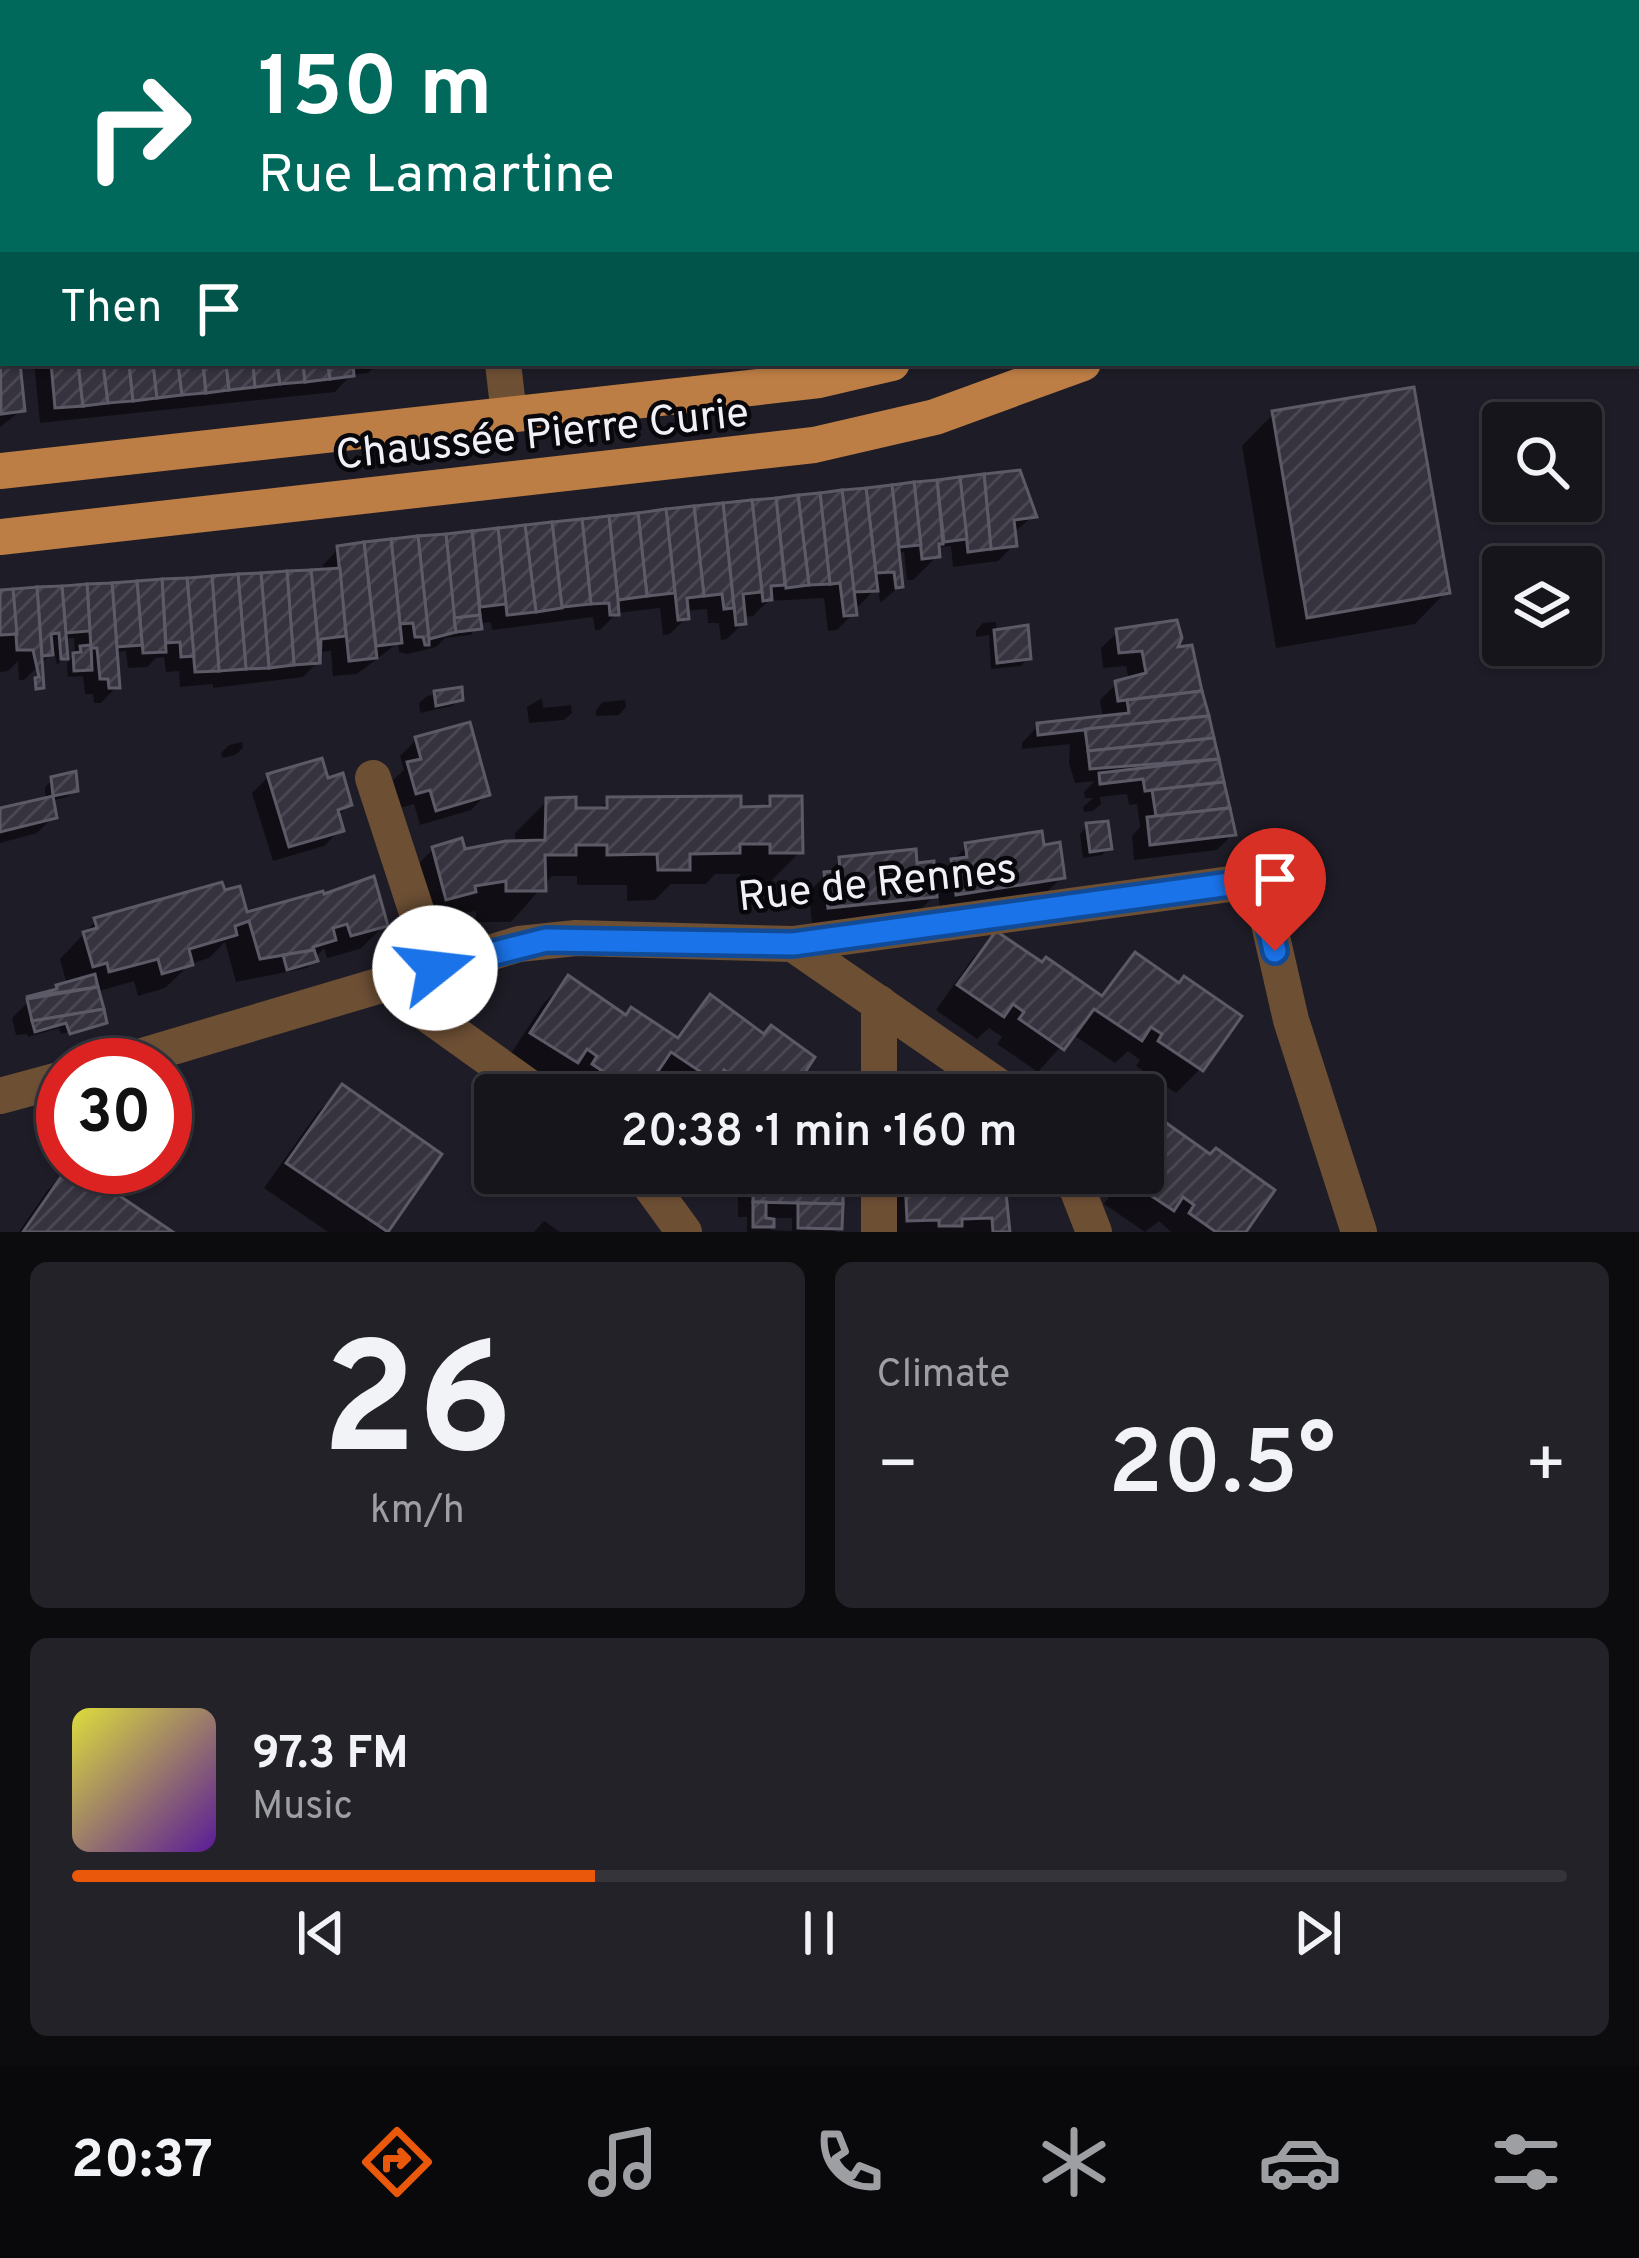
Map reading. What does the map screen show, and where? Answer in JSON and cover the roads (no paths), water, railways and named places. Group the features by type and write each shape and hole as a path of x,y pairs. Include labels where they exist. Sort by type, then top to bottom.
{"main road":[{"name":"Chaussée Pierre Curie","path":"0,471 819,380 879,366"},
{"name":"Chaussée Pierre Curie","path":"0,537 814,445 935,417 1075,366"}],"street":[{"path":"503,366 509,415"},
{"path":"373,778 435,968"},
{"name":"Rue de Rennes","path":"192,1041 546,940 793,944 1259,880 1291,1020 1359,1232"},
{"path":"793,944 981,1074"},
{"path":"394,980 427,1014 511,1074"},
{"path":"879,1003 879,1074"},
{"path":"0,1096 36,1086"},
{"path":"656,1194 684,1232"},
{"path":"879,1194 879,1232"},
{"path":"1079,1194 1094,1232"}]}
